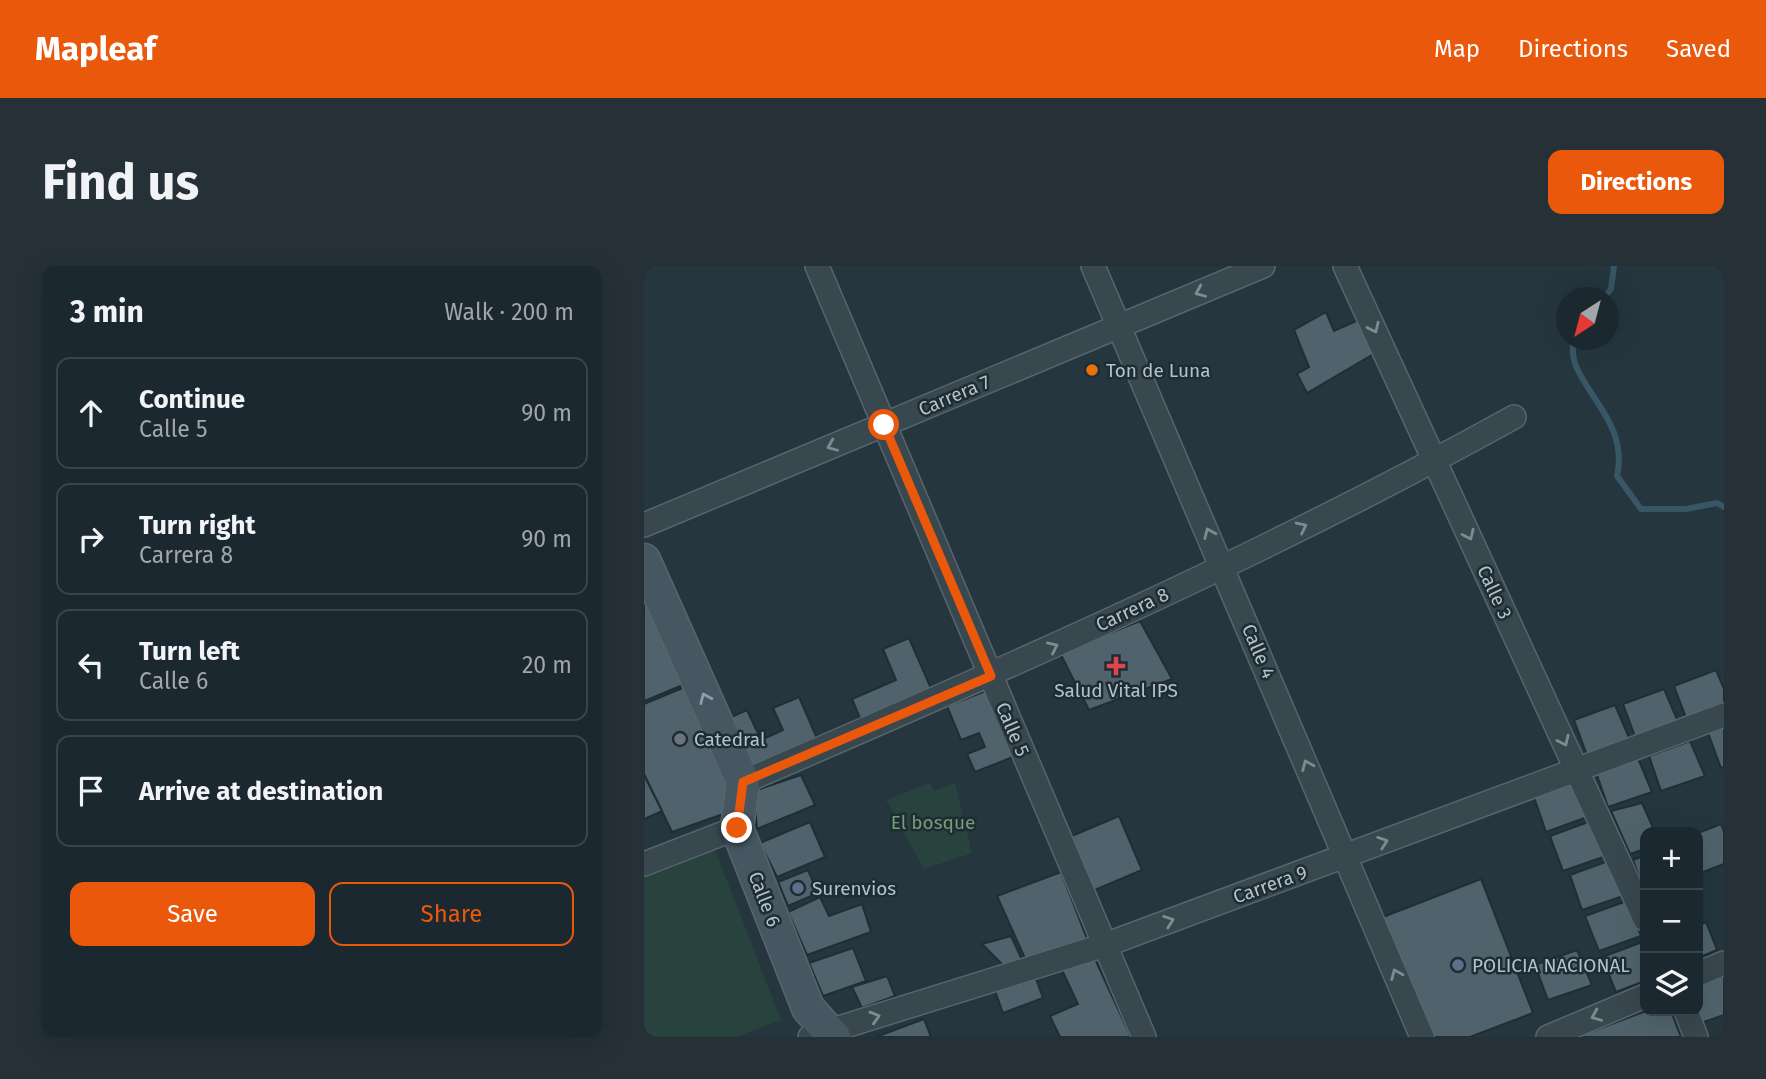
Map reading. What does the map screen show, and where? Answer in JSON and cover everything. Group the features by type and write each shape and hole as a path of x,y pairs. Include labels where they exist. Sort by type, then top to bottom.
{"street":[{"name":"Calle 5","path":"817,266 1144,1037"},
{"name":"Calle 4","path":"1093,266 1223,565 1422,1037"},
{"name":"Carrera 7","path":"644,525 1263,266"},
{"name":"Calle 3","path":"1345,266 1640,908"},
{"name":"Carrera 8","path":"743,782 991,676 1435,461 1514,417"},
{"path":"644,560 743,782"},
{"name":"Carrera 9","path":"825,1035 1105,944 1724,715"},
{"name":"Calle 6","path":"743,782 737,828 808,1008 825,1035"},
{"path":"644,864 737,828"},
{"path":"1703,972 1724,963"},
{"path":"1548,1037 1640,998"},
{"path":"1688,1016 1696,1037"}],"green space":[{"name":"El bosque","path":"930,783 934,791 955,783 972,853 924,869 886,800"},
{"path":"714,847 781,1020 736,1037 644,1037 644,873"}],"building":[{"path":"1326,312 1334,331 1363,318 1377,352 1307,393 1297,374 1309,367 1294,330"},
{"path":"644,588 690,682 644,701"},
{"name":"Salud Vital IPS","path":"1140,621 1172,679 1089,710 1060,653"},
{"path":"909,638 933,693 862,723 852,699 896,680 883,649"},
{"path":"1716,670 1724,689 1724,707 1687,720 1674,686"},
{"name":"Catedral","path":"692,684 736,784 729,812 672,832 644,774 644,704"},
{"path":"991,689 1018,755 975,772 967,754 985,747 979,733 961,740 947,706"},
{"path":"1664,689 1679,724 1636,739 1623,704"},
{"path":"799,697 819,743 746,775 722,721 747,710 761,740 783,730 773,708"},
{"path":"1615,705 1630,740 1587,755 1574,720"},
{"path":"1724,727 1724,767 1721,768 1708,733"},
{"path":"1690,741 1705,776 1661,791 1649,756"},
{"path":"1637,756 1652,792 1608,807 1596,772"},
{"path":"644,775 662,811 644,819"},
{"path":"801,775 815,805 757,829 754,791"},
{"path":"1575,781 1590,816 1546,832 1534,797"},
{"path":"1642,803 1653,827 1640,827 1640,851 1630,854 1611,811"},
{"path":"1119,816 1142,870 1090,892 1067,838"},
{"path":"1591,821 1606,856 1563,871 1550,836"},
{"path":"810,822 825,857 777,877 760,843"},
{"path":"1721,824 1724,832 1724,864 1703,872 1703,831"},
{"path":"1640,857 1640,880 1633,860"},
{"path":"1611,860 1626,895 1582,910 1570,875"},
{"name":"Surenvios","path":"808,870 818,893 788,906 778,882"},
{"path":"1061,872 1089,944 1028,965 997,896"},
{"name":"POLICIA NACIONAL","path":"1481,879 1533,1013 1470,1037 1430,1037 1383,917"},
{"path":"820,897 829,916 862,904 871,932 807,955 788,912"},
{"path":"1627,901 1640,936 1599,951 1585,916"},
{"path":"1706,922 1717,950 1703,956 1703,953 1703,924"},
{"path":"1011,936 1024,964 1007,969 982,944"},
{"path":"1640,943 1640,983 1616,992 1602,957"},
{"path":"853,948 866,981 823,996 809,963"},
{"path":"1577,950 1592,985 1548,1000 1535,965"},
{"path":"1094,957 1131,1037 1060,1037 1050,1016 1078,1004 1061,968"},
{"path":"1724,975 1724,1015 1701,1023 1699,1016 1703,1016 1703,983"},
{"path":"887,976 895,996 862,1008 852,987"},
{"path":"1035,976 1043,998 1003,1013 995,991"},
{"path":"1640,1013 1640,1016 1673,1016 1681,1037 1577,1037"},
{"path":"924,1019 931,1037 876,1037"}],"waterway":[{"path":"1611,287 1614,266"},
{"path":"1573,350 1578,371 1615,435 1619,454 1617,476 1641,509 1686,509 1717,503 1724,507"}],"place":[{"name":"Ton de Luna","path":"1092,370"},
{"name":"Salud Vital IPS","path":"1116,666"},
{"name":"Catedral","path":"680,739"},
{"name":"Surenvios","path":"798,888"},
{"name":"POLICIA NACIONAL","path":"1458,965"}],"route":[{"path":"737,828 743,782 991,676 884,425"}]}
